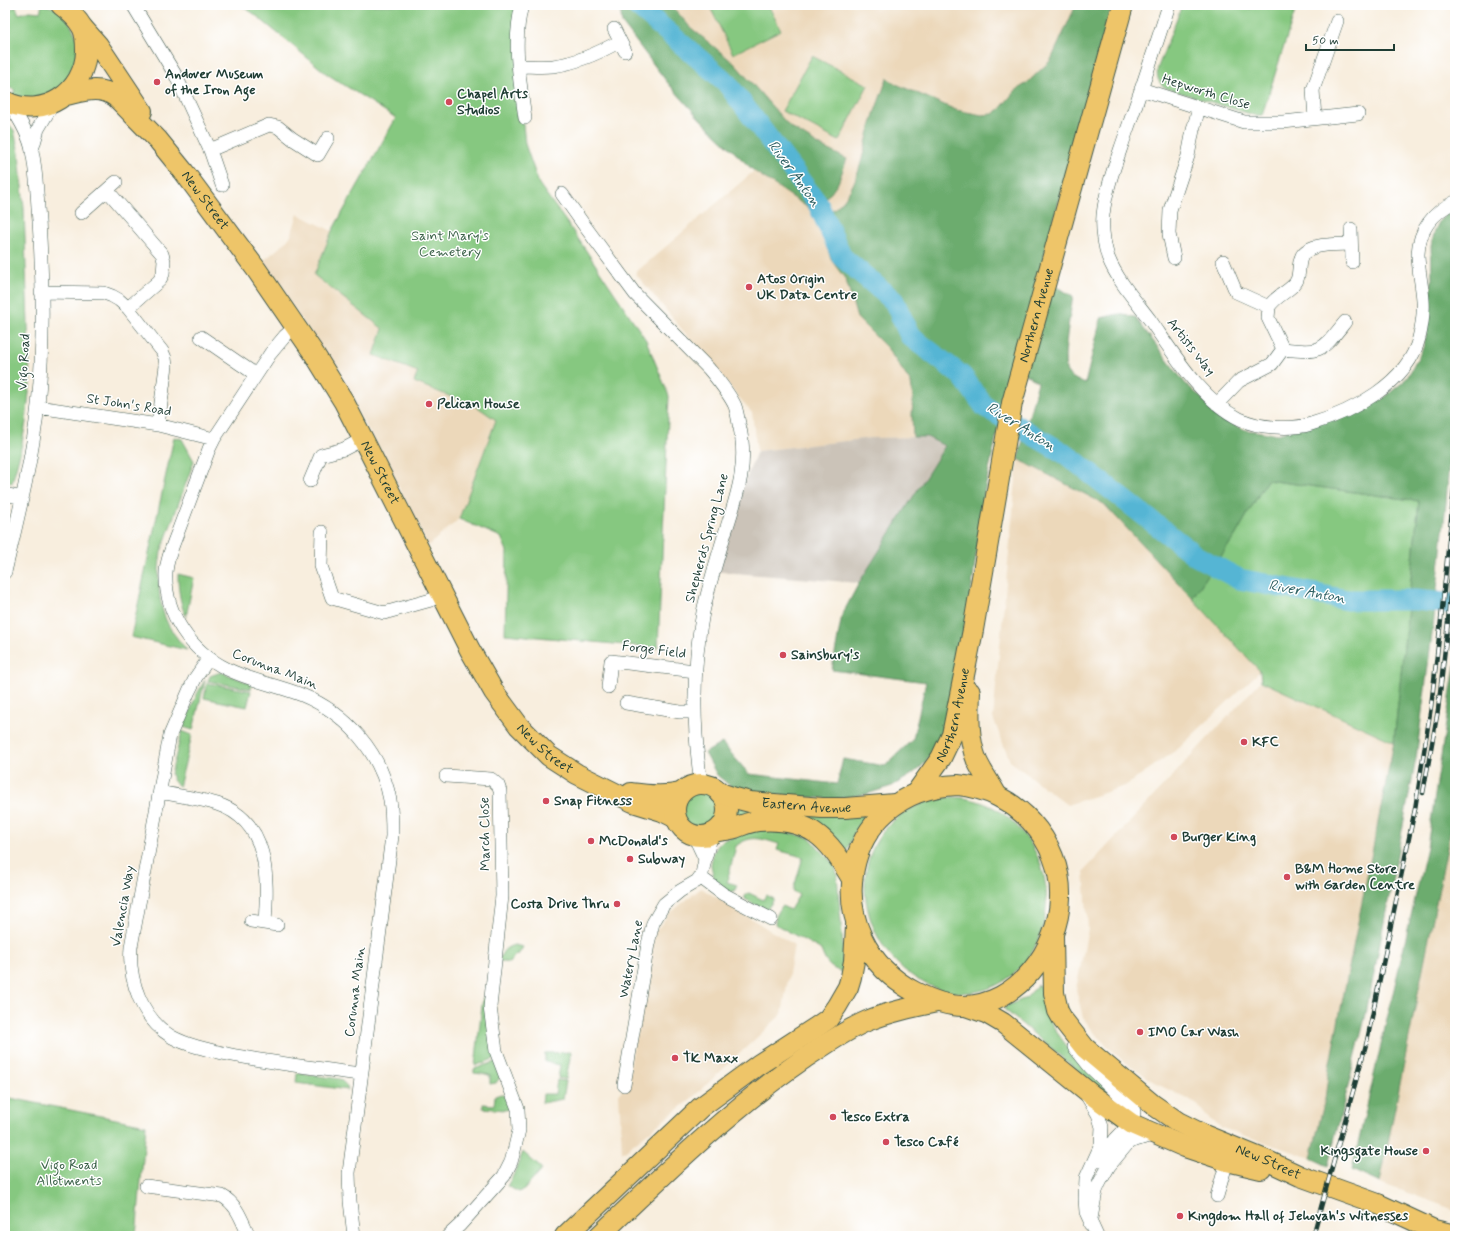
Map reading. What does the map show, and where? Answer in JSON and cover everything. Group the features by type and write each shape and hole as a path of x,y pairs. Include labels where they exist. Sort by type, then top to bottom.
{"main road":[{"path":"7,102 17,106 32,107 60,98 76,82 84,64 86,46 81,18 72,14 60,5"},
{"name":"Northern Avenue","path":"916,793 941,758 952,735 973,630 1012,403 1123,5"},
{"name":"New Street","path":"81,18 146,117 158,140"},
{"name":"New Street","path":"60,98 92,89 111,93 123,103 158,140 228,230 296,326 340,396 483,673 506,709 526,734 558,762 633,802 662,811 676,818 680,827 690,834"},
{"name":"Northern Avenue","path":"973,630 969,721 977,761 996,794"},
{"path":"690,834 698,836 714,832 722,826 727,812 724,798 720,792 708,785 701,784"},
{"name":"New Street","path":"609,789 652,796 673,795 681,793 694,785 701,784"},
{"path":"564,1236 701,1107 758,1065 828,1019 848,987 852,977 856,924 852,903 852,879 859,852 870,829 884,813 895,804 916,793 940,786 958,785 976,788 996,794 1010,802 1034,823 1051,854 1056,867 1060,894 1059,910 1053,931 1038,964 1021,983 1006,994 981,1003 966,1006 946,1005 911,990 901,984 887,972 872,954 856,924"},
{"name":"Eastern Avenue","path":"720,792 750,802 822,808 845,808 895,804"},
{"path":"676,818 675,805 681,793"},
{"name":"Eastern Avenue","path":"714,832 729,830 758,821 784,822 805,827 819,835 833,849 852,879"},
{"name":"New Street","path":"1053,931 1054,992 1058,1011 1068,1028 1081,1044 1152,1104 1178,1122 1204,1135 1300,1176"},
{"path":"599,1236 703,1139 775,1079 845,1032 867,1021 885,1014 937,1002"},
{"name":"New Street","path":"966,1006 1003,1023 1076,1082 1131,1133 1155,1134 1185,1147 1228,1161 1266,1171 1300,1176"},
{"path":"1131,1133 1152,1104"},
{"path":"1300,1176 1362,1198 1439,1233 1455,1235"}],"street":[{"path":"134,5 176,76 210,150 222,185"},
{"path":"522,5 517,34 518,66 525,118"},
{"name":"Artists Way","path":"1169,5 1115,165 1106,197 1103,231 1108,256 1123,284 1192,379 1228,413 1242,420 1258,424 1294,427 1310,424 1346,410 1392,382 1411,358 1419,340 1424,303 1418,255 1420,239 1426,225 1435,215 1446,206 1455,202"},
{"path":"1315,118 1313,90 1336,21"},
{"path":"518,66 552,66 577,62 597,53 623,46 614,29"},
{"name":"Hepworth Close","path":"1141,89 1244,122 1283,122 1358,114"},
{"name":"Vigo Road","path":"32,150 38,129 60,98"},
{"name":"Vigo Road","path":"5,572 22,498 38,407 41,358 40,235 32,150 17,115 7,102"},
{"path":"1174,258 1168,234 1170,210 1188,156 1199,108"},
{"path":"210,150 269,125 278,127 316,160 328,138"},
{"path":"81,213 112,186 162,254 164,262 163,274 159,281 128,308"},
{"name":"Shepherds Spring Lane","path":"562,194 635,294 719,381 735,407 742,434 743,462 738,492 706,600 695,671 694,712 701,784"},
{"path":"1351,229 1352,262"},
{"path":"1284,349 1268,318 1269,307 1272,302 1296,282 1303,253 1309,249 1319,246 1351,244"},
{"path":"1223,261 1236,292 1269,307"},
{"path":"41,292 104,293 119,300 128,308 162,351 165,358 166,366 158,425"},
{"path":"1284,349 1310,351 1319,350 1325,346 1345,322"},
{"name":"Corunna Main","path":"296,326 285,336 255,374 214,439 170,554 166,573 169,598 174,615 185,634 209,658 227,669 243,676 302,695 340,717 363,740 373,755 382,774 390,799 392,836 360,1074 349,1173 350,1201 354,1236"},
{"path":"201,337 255,374"},
{"path":"1217,404 1239,381 1272,364 1284,349"},
{"name":"St John's Road","path":"38,407 158,425 214,439"},
{"path":"310,481 321,455 344,449 363,439"},
{"path":"5,494 22,498"},
{"path":"322,532 321,566 332,598 384,613 431,600 441,594"},
{"name":"Valencia Way","path":"209,658 196,677 170,735 130,957 136,991 147,1011 160,1028 172,1036 204,1049 247,1058 360,1074"},
{"name":"Forge Field","path":"608,686 611,661 695,671"},
{"path":"626,703 680,712 694,712"},
{"name":"March Close","path":"446,776 491,779 498,785 500,791 502,896 490,1007 496,1051 518,1110 519,1130 511,1162 504,1176 460,1225 448,1236"},
{"path":"160,792 216,804 229,809 250,826 260,845 266,868 267,894 271,924 250,921"},
{"path":"714,832 700,877 722,894 771,919"},
{"path":"690,834 697,842 705,859"},
{"name":"Watery Lane","path":"624,1085 648,944 653,923 664,904 672,896 692,885 700,877"},
{"path":"1068,1028 1071,1042 1077,1051 1090,1067 1133,1108 1134,1112 1131,1133 1100,1182 1090,1224"},
{"path":"1076,1082 1095,1108 1102,1127 1101,1145 1086,1178 1084,1206 1090,1224 1097,1236"},
{"path":"1086,1190 1108,1148 1123,1130 1131,1133"},
{"path":"1216,1196 1228,1161"},
{"path":"146,1186 222,1196 228,1199 233,1205 249,1236"}],"shaded area":[{"path":"671,5 1094,5 945,446 927,437 871,438 757,451 752,413 635,273 754,171 786,133"},
{"path":"298,214 332,231 314,275 383,329 374,355 418,372 414,382 479,408 496,420 459,519 428,546 386,462 331,364 262,262 286,242 291,235"},
{"path":"927,437 945,446 859,583 710,571 757,451 871,438"},
{"path":"1018,459 1104,504 1260,671 1179,748 1125,786 1067,805 1010,761 993,718"},
{"path":"1261,681 1394,742 1329,1068 1325,1099 1311,1158 1222,1128 1207,1117 1196,1103 1157,1084 1122,1060 1098,1037 1083,1018 1076,989 1088,929 1084,871"},
{"path":"1455,808 1455,1210 1380,1183"},
{"path":"701,888 794,945 782,1014 692,1098 622,1153 619,1093 627,1086 652,936 669,914"}],"green space":[{"path":"42,5 57,10 67,19 80,45 65,88 36,100 12,96 15,90 5,86 5,13 9,9 16,7 19,14 30,11 40,12"},
{"name":"Saint Mary's Cemetery","path":"240,5 520,5 520,96 525,144 539,184 575,234 646,340 669,396 658,648 505,634 507,551 501,537 459,519 496,420 479,408 414,382 418,372 374,355 383,329 314,275 332,231 396,118 327,74 253,13"},
{"path":"620,5 671,5 690,27 735,64 790,127 824,148 847,159 838,183 831,193 810,209 754,171 700,119 667,82 622,23"},
{"path":"709,5 768,5 781,30 733,54"},
{"path":"1076,5 1112,5 1043,260 1040,278 1073,296 1067,335 1065,366 1067,372 1075,379 1085,384 1101,318 1118,314 1135,317 1185,383 1225,419 1246,430 1278,434 1366,406 1385,397 1403,382 1411,371 1423,348 1427,332 1432,279 1431,246 1435,230 1440,220 1448,213 1455,211 1455,375 1446,503 1434,618 1416,759 1366,1014 1328,1166 1311,1158 1325,1099 1329,1068 1394,742 1419,501 1267,480 1235,536 1192,598 1104,504 1018,459 1038,382 1012,365 984,493 972,586 947,722 930,757 911,775 892,786 867,794 834,799 747,793 730,786 717,775 705,753 722,743 749,774 837,784 843,759 885,766 913,739 926,682 832,670 842,615 859,583 945,446 927,437 913,437 913,399 911,383 888,349 857,318 846,280 832,261 816,217 831,211 840,203 848,194 854,183 862,160 873,118 887,78 896,84 956,110 982,115 993,114 1000,109 1015,91 1027,83 1051,60"},
{"path":"1182,5 1238,5 1251,9 1253,5 1297,5 1262,115 1254,115 1168,89 1158,80 1158,67"},
{"path":"812,56 868,85 839,141 782,111"},
{"path":"5,120 14,130 19,153 24,209 30,383 26,422 12,483 5,481"},
{"path":"174,437 182,439 194,461 161,552 159,591 160,600 170,628 187,650 131,637"},
{"path":"1267,480 1419,501 1394,742 1261,681 1260,671 1192,598 1235,536"},
{"path":"178,574 194,578 186,617 180,596"},
{"path":"1455,665 1455,808 1380,1183 1352,1170 1427,847"},
{"path":"221,672 252,684 251,689 208,681 210,676"},
{"path":"205,680 193,730 183,727 198,692"},
{"path":"207,683 251,691 247,707 204,698"},
{"path":"182,731 192,735 179,787 173,780 171,774"},
{"path":"705,790 712,793 718,799 721,810 720,818 712,827 705,830 697,830 690,827 682,818 681,806 684,799 693,791"},
{"path":"952,797 969,799 986,804 1001,812 1014,823 1032,845 1043,871 1046,890 1046,911 1041,932 1033,951 1021,967 1006,980 988,988 968,992 946,991 936,988 918,980 894,960 882,944 871,919 865,895 866,871 873,849 885,829 902,814 925,803"},
{"path":"732,807 864,816 846,852 834,840 732,819"},
{"path":"766,827 810,838 835,866 843,946 842,972 829,965 820,949 775,924 776,916 782,906 790,910 799,895 793,891 803,857 777,850 779,844 762,839 747,840 736,846 727,882 737,885 735,890 728,892 714,879 711,865 713,853 719,844 724,840"},
{"path":"749,893 763,900 766,895 774,899 766,911 745,899 745,896"},
{"path":"514,945 523,947 518,955 516,954 509,963 499,961 504,951"},
{"path":"1038,985 1041,987 1049,1018 1057,1032 1076,1057 1111,1091 1107,1095 1004,1009 1006,1006 1026,998"},
{"path":"483,997 488,997 496,1058 475,1066"},
{"path":"571,1052 566,1079 558,1078 560,1065 545,1062 545,1053"},
{"path":"498,1061 501,1076 496,1083 490,1084 490,1075 474,1073 474,1069"},
{"path":"297,1073 340,1079 347,1086 348,1090 296,1083"},
{"path":"557,1080 566,1081 563,1099 542,1103 543,1094 555,1094"},
{"path":"501,1094 508,1097 513,1108 505,1110 483,1108 483,1104 494,1105 495,1096"},
{"name":"Vigo Road Allotments","path":"5,1097 146,1125 136,1236 5,1236"},
{"path":"523,1152 542,1169 524,1190 519,1192 507,1186"}],"waterway":[{"name":"River Anton","path":"636,5 726,82 818,204 842,257 894,301 910,336 962,376 985,407 1067,455 1196,556 1239,579 1347,600 1415,600 1455,604"}],"railway":[{"path":"1313,1236 1367,1041 1415,809 1431,707 1455,480"},
{"path":"1423,793 1438,710 1448,622 1452,565"}],"place":[{"name":"Andover Museum of the Iron Age","path":"157,82"},
{"name":"Chapel Arts Studios","path":"449,102"},
{"name":"Atos Origin UK Data Centre","path":"749,287"},
{"name":"Pelican House","path":"429,404"},
{"name":"Sainsbury's","path":"783,655"},
{"name":"KFC","path":"1244,742"},
{"name":"Snap Fitness","path":"546,801"},
{"name":"Burger King","path":"1174,837"},
{"name":"McDonald's","path":"591,841"},
{"name":"Subway","path":"630,859"},
{"name":"B&M Home Store with Garden Centre","path":"1287,877"},
{"name":"Costa Drive Thru","path":"617,904"},
{"name":"IMO Car Wash","path":"1140,1032"},
{"name":"TK Maxx","path":"675,1058"},
{"name":"Tesco Extra","path":"833,1117"},
{"name":"Tesco Café","path":"886,1142"},
{"name":"Kingsgate House","path":"1426,1151"},
{"name":"Kingdom Hall of Jehovah's Witnesses","path":"1180,1216"}]}
